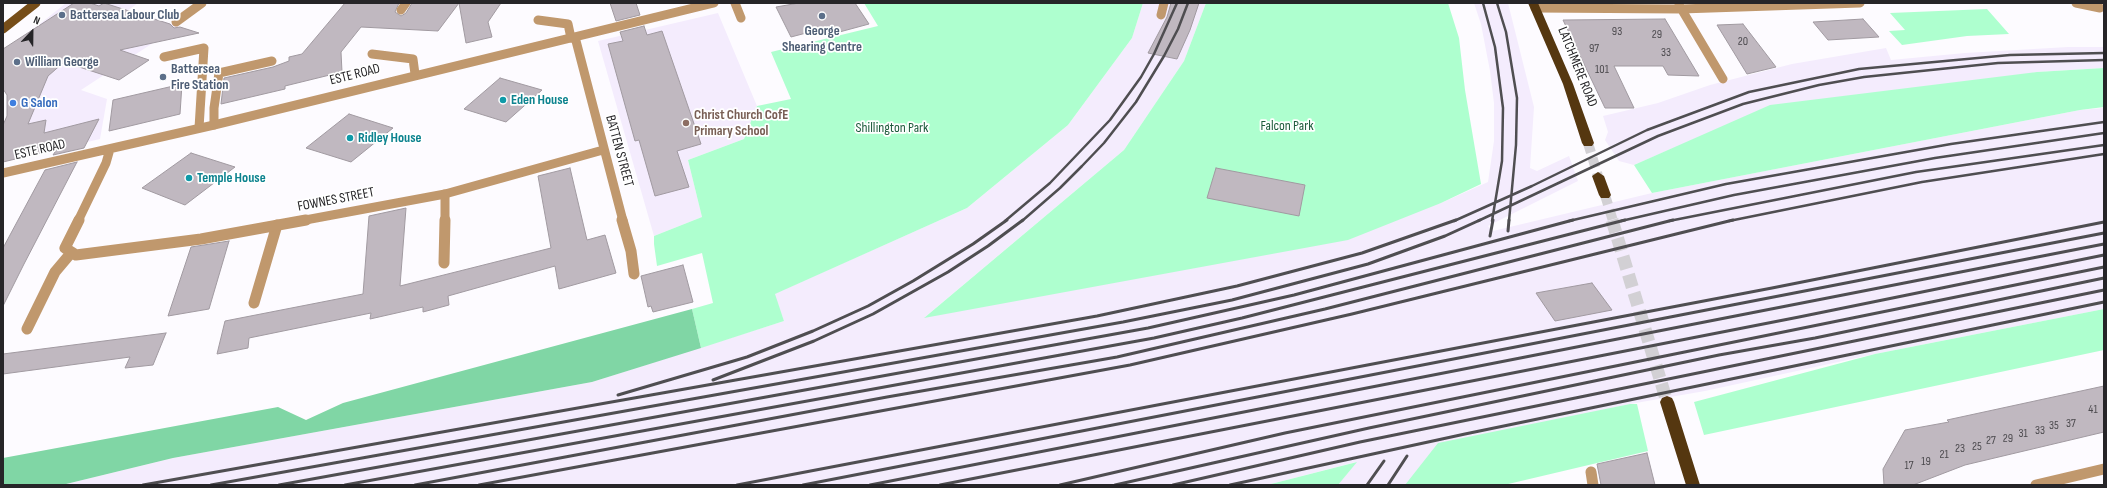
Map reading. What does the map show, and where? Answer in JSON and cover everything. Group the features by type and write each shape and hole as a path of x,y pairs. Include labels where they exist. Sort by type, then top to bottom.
{"highway":[{"name":"LATCHMERE ROAD","path":"1534,5 1568,84 1588,143"},
{"path":"1598,176 1605,195"},
{"path":"1667,402 1693,485"}],"main road":[{"path":"3,29 36,3"}],"street":[{"path":"176,22 202,3"},
{"name":"ESTE ROAD","path":"3,173 214,125 415,74 714,3"},
{"path":"735,3 741,18"},
{"path":"1161,15 1164,3"},
{"path":"1534,5 1680,6 1860,3"},
{"path":"2076,3 2102,9"},
{"path":"1680,6 1723,79"},
{"name":"BATTEN STREET","path":"538,20 568,24 573,37 603,150 625,225 631,251 634,274"},
{"path":"164,57 204,48 199,128"},
{"path":"372,54 413,59 415,74"},
{"path":"214,125 214,108 219,73 272,61"},
{"path":"27,329 55,272 71,253 65,248 109,156 110,149"},
{"name":"FOWNES STREET","path":"71,253 83,256 201,239 445,194 603,150"},
{"path":"444,263 445,194"},
{"path":"254,303 277,225"},
{"path":"2036,485 2064,482 2104,469"},
{"path":"1591,472 1593,485"}],"shaded area":[{"path":"66,3 138,3 127,11 179,26 81,90 107,99 100,139 3,162 3,125 7,116 8,96 3,89 3,59 26,35"},
{"path":"1143,3 1206,3 1184,61 1124,150 925,317 1441,203 1488,182 1494,141 1494,103 1490,71 1481,24 1474,3 1508,3 1534,107 1530,168 1537,171 1569,156 1578,181 1488,226 1493,231 1652,193 2080,110 2104,108 2104,309 1875,354 1705,391 1630,404 1544,423 1468,485 1338,485 1356,462 1267,485 62,485 173,458 592,382 784,321 774,294 967,208 1068,125 1132,38"},
{"name":"Christ Church CofE Primary School","path":"718,13 757,106 744,139 688,160 702,217 654,236 598,41"},
{"path":"2068,47 2104,47 2104,68 2037,72 1671,149 1634,165 1619,161 1605,140 1608,132 1603,116 1658,103 1710,85 1792,64 1886,48 1891,60 1965,53"}],"green space":[{"name":"Shillington Park","path":"864,3 1143,3 1132,38 1068,125 967,208 775,294 784,321 701,348 692,309 713,303 702,253 657,266 654,244 654,236 702,217 688,160 744,139 757,106 791,99 771,52 878,26"},
{"name":"Falcon Park","path":"1206,3 1448,3 1459,38 1465,90 1481,184 1441,203 1348,240 924,318 1124,150 1184,61"},
{"path":"1987,9 2009,34 1967,36 1902,45 1889,31 1905,30 1890,13"},
{"path":"2104,68 2104,107 2080,110 1652,193 1634,165 1770,105 2037,72"},
{"path":"692,309 701,348 592,382 173,458 62,485 3,485 3,458 278,407 306,420 343,403"},
{"path":"2104,309 2104,350 1704,435 1694,402 1875,354"},
{"path":"1630,404 1637,404 1648,451 1504,485 1405,485 1438,443"},
{"path":"1357,462 1338,485 1267,485"}],"building":[{"path":"74,3 90,3 99,6 104,3 170,24 174,28 180,27 199,33 120,50 149,60 119,80 64,62 48,76 28,124 46,120 44,133 99,119 84,148 53,155 57,149 3,162 3,125 7,116 7,95 3,89 3,49"},
{"path":"345,3 399,3 395,12 401,16 406,13 412,3 459,3 438,31 361,27 341,52 342,72 285,86 285,89 221,104 224,78 273,67 289,61 289,57 302,54"},
{"path":"459,3 501,3 488,22 492,37 466,43"},
{"path":"610,3 636,3 640,15 616,21"},
{"name":"George Shearing Centre","path":"799,3 855,3 869,24 832,34 829,27 791,37 776,7"},
{"path":"1171,3 1199,3 1190,30 1177,59 1148,53 1167,17"},
{"path":"1665,19 1699,76 1668,75 1663,66 1614,66 1634,108 1605,108 1563,20"},
{"path":"1863,19 1879,37 1828,40 1813,22"},
{"path":"1743,24 1776,67 1747,74 1717,25"},
{"path":"644,26 647,35 662,31 701,144 677,151 689,187 655,196 639,140 635,141 608,44 623,41 620,32"},
{"name":"Eden House","path":"500,78 542,90 506,122 464,109"},
{"path":"182,84 180,114 109,131 113,100"},
{"name":"Ridley House","path":"349,114 393,128 351,162 306,148"},
{"name":"Temple House","path":"191,153 235,167 185,205 142,188"},
{"path":"77,162 3,306 3,248 45,170"},
{"path":"570,168 587,240 605,235 616,273 559,289 555,266 448,296 449,305 423,312 423,307 370,319 371,313 249,338 248,348 217,354 225,321 363,294 369,216 406,208 400,286 551,248 538,176"},
{"path":"1216,168 1305,185 1299,216 1207,198"},
{"path":"229,241 209,309 168,316 191,247"},
{"path":"683,265 693,302 653,312 651,306 648,307 641,276"},
{"path":"1592,283 1612,310 1555,321 1536,293"},
{"path":"166,333 153,365 125,368 130,357 3,374 3,354"},
{"path":"2104,386 2104,432 1965,465 1913,485 1884,485 1883,469 1905,430 1949,422 1947,420"},
{"path":"1647,453 1655,485 1601,485 1597,464"}],"tunnel":[{"path":"1588,143 1598,176"},
{"path":"1605,195 1613,221"},
{"path":"1612,220 1667,402"}],"railway":[{"path":"1005,221 1050,183 1110,120 1141,77 1154,54 1177,3"},
{"path":"1022,221 1060,188 1082,166 1104,143 1136,102 1164,56 1178,29 1188,3"},
{"path":"1483,3 1495,47 1503,108 1502,161 1495,203"},
{"path":"1497,3 1506,32 1517,98 1516,145 1511,195"},
{"path":"1511,195 1647,130 1749,92 1859,69 2010,55 2104,53"},
{"path":"1510,206 1658,136 1743,104 1819,85 1864,77 1998,63 2104,60"},
{"path":"1571,220 1726,184 1951,144 2104,122"},
{"path":"1622,221 1734,195 1935,158 2104,133"},
{"path":"1669,221 1916,172 2104,145"},
{"path":"1729,221 1922,182 2104,154"},
{"path":"1495,203 1511,195"},
{"path":"1510,206 1511,195"},
{"path":"1454,221 1495,203"},
{"path":"1493,214 1495,203"},
{"path":"1493,214 1510,206"},
{"path":"1509,221 1510,206"},
{"path":"1478,221 1493,214"},
{"path":"1492,221 1493,214"},
{"path":"618,395 747,357 813,331 868,306 913,281 973,244 1007,220"},
{"path":"713,380 814,341 873,314 948,272 988,246 1023,220"},
{"path":"143,485 1097,316 1237,286 1362,253 1456,220"},
{"path":"211,485 1123,322 1232,300 1368,264 1445,236 1480,220"},
{"path":"1490,236 1493,220"},
{"path":"1508,231 1509,220"},
{"path":"279,485 1148,328 1294,295 1571,220"},
{"path":"479,485 1130,365 1352,314 1733,220"},
{"path":"345,485 1154,338 1242,318 1622,221"},
{"path":"415,485 887,397 1117,357 1325,309 1669,221"},
{"path":"737,485 1772,288 2104,222"},
{"path":"803,485 2104,233"},
{"path":"870,485 2104,244"},
{"path":"940,485 1799,317 2104,255"},
{"path":"1060,485 1285,433 2104,267"},
{"path":"1115,485 1369,428 1719,355 1815,338 2104,278"},
{"path":"1173,485 1360,442 2104,290"},
{"path":"1230,485 1465,434 2104,302"},
{"path":"1388,485 1407,456"},
{"path":"1367,485 1384,461"}],"place":[{"name":"Battersea Labour Club","path":"62,15"},
{"name":"George Shearing Centre","path":"822,16"},
{"name":"William George","path":"17,62"},
{"name":"Battersea Fire Station","path":"163,77"},
{"name":"Eden House","path":"503,100"},
{"name":"G Salon","path":"13,103"},
{"name":"Christ Church CofE Primary School","path":"686,123"},
{"name":"Ridley House","path":"350,138"},
{"name":"Temple House","path":"189,178"}]}
